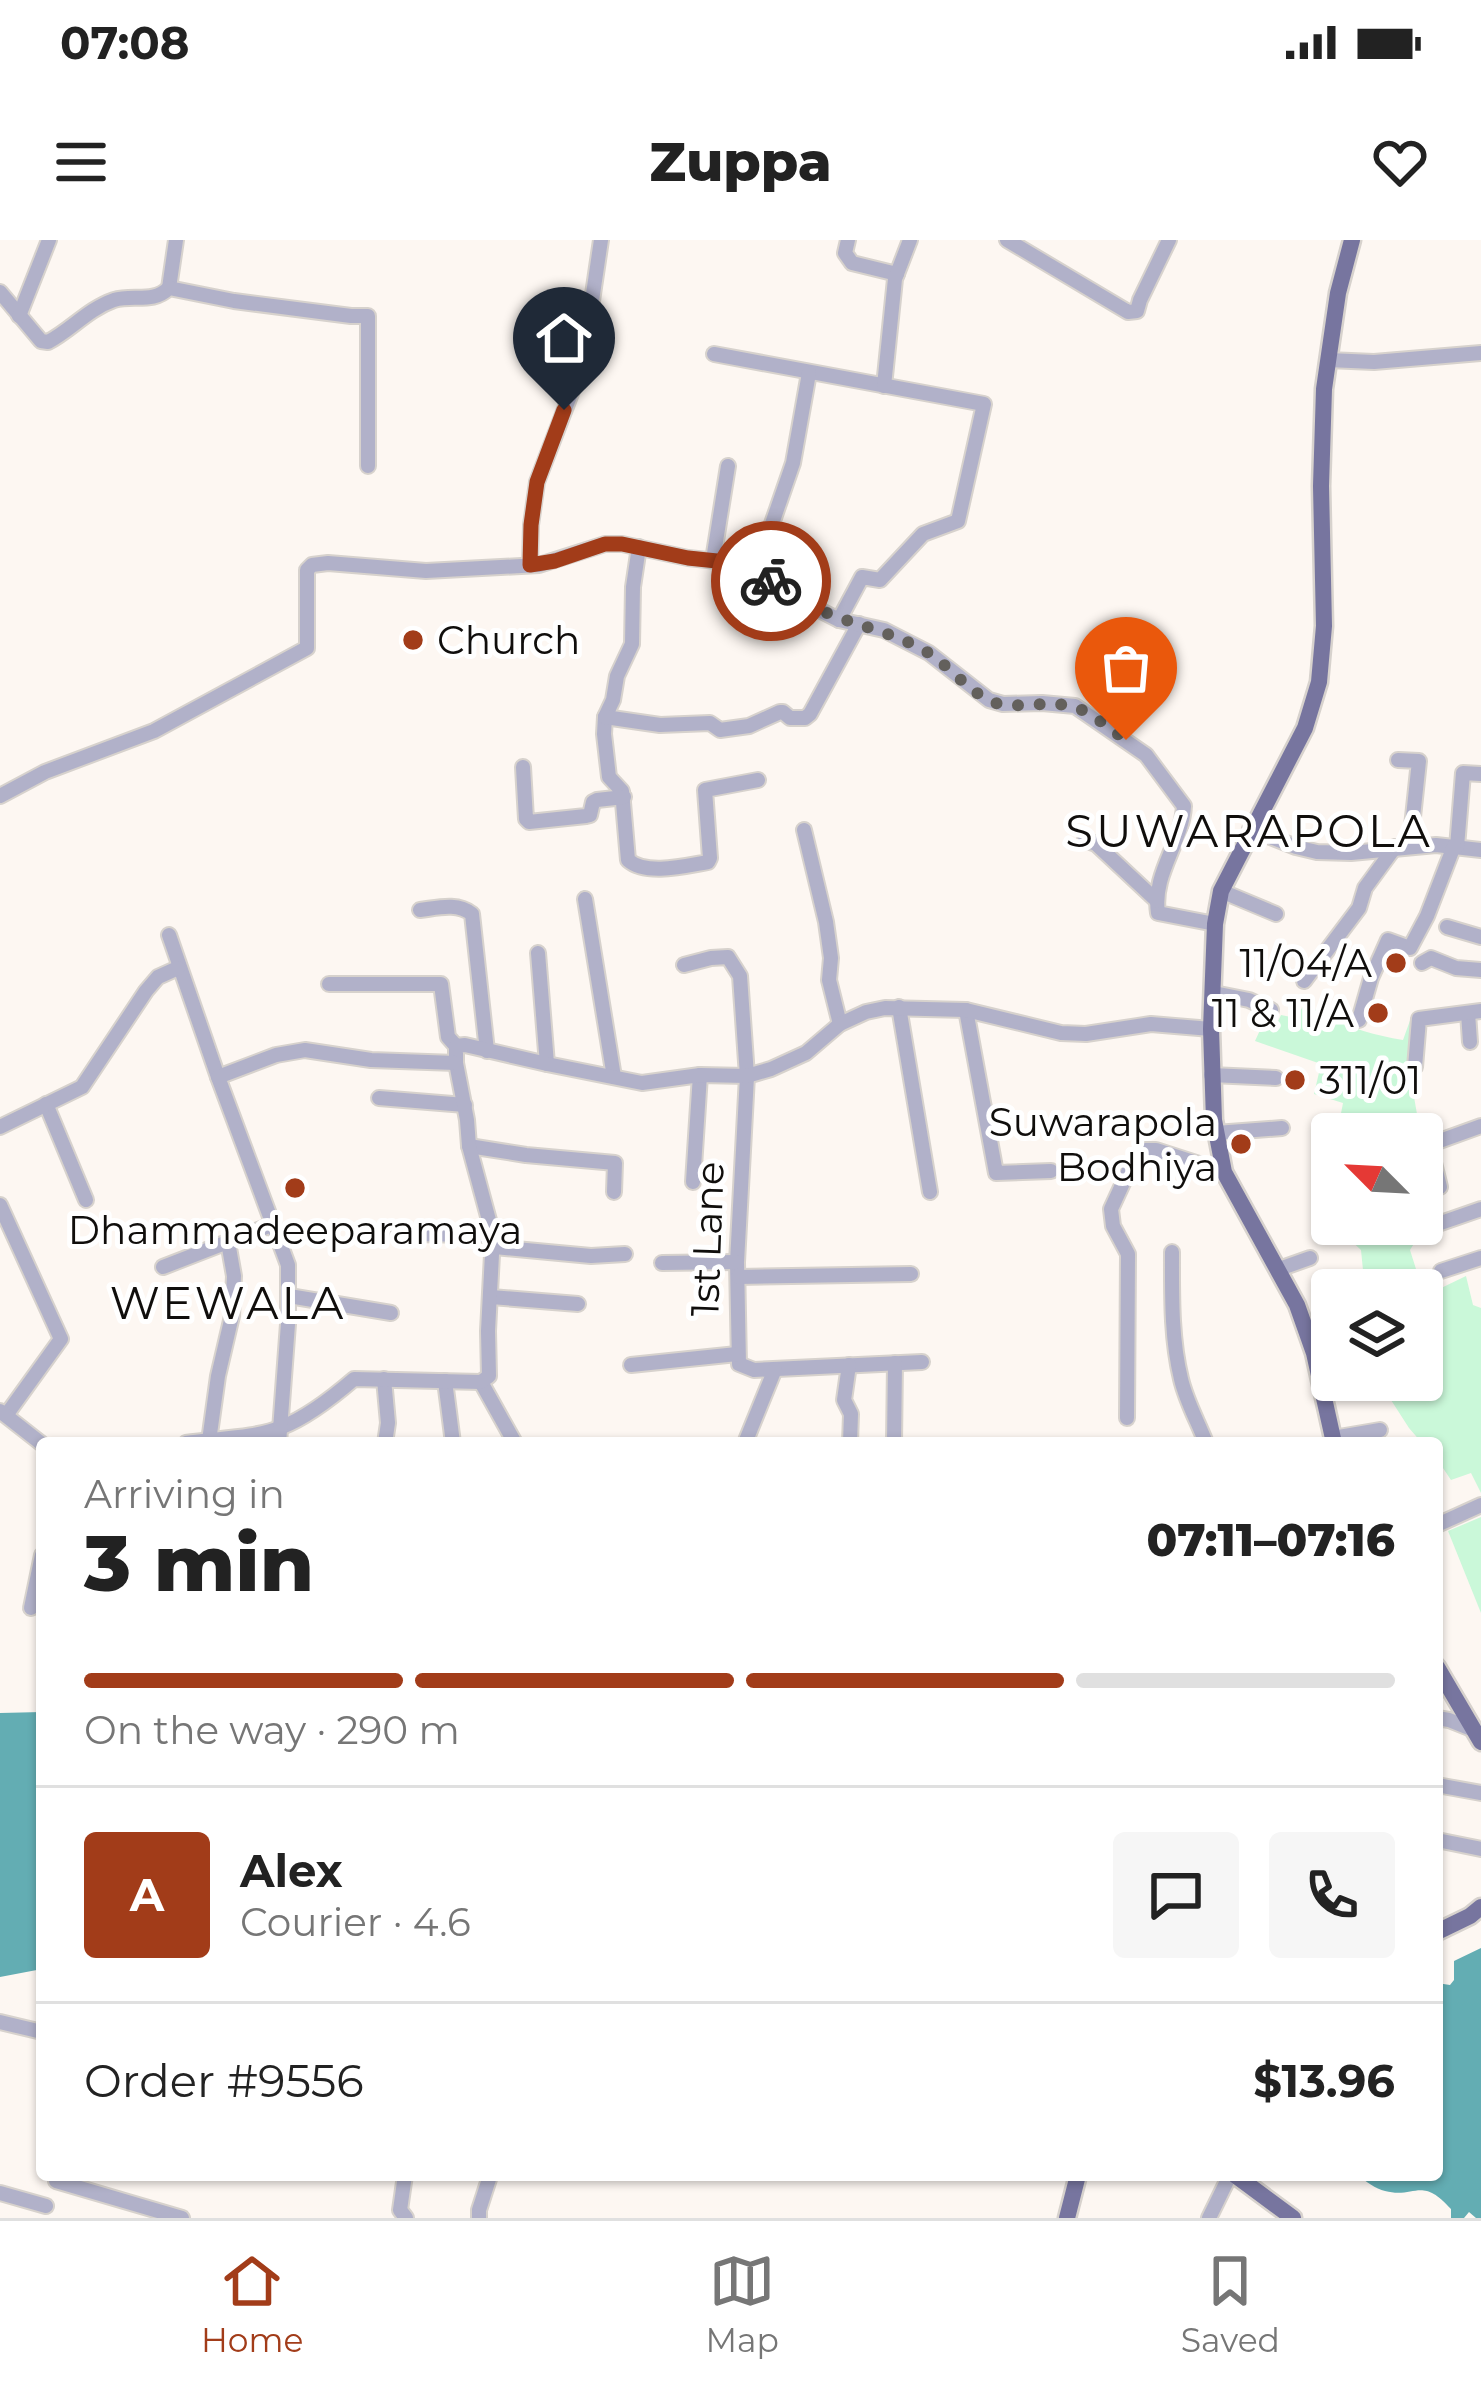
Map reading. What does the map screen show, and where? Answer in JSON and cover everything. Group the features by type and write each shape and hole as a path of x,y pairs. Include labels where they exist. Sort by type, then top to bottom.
{"main road":[{"path":"1333,1437 1314,1353 1297,1305 1224,1172 1216,1133 1211,1029 1221,891 1305,728 1319,682 1324,626 1324,389 1338,293 1352,240"},
{"path":"1443,1677 1478,1736"},
{"path":"1443,1929 1481,1907"},
{"path":"1067,2218 1076,2181"},
{"path":"1239,2181 1270,2210 1293,2218"}],"street":[{"path":"20,316 50,240"},
{"path":"0,292 40,341 48,342 116,299 158,297 169,288 176,240"},
{"path":"530,565 537,482 575,383 601,240"},
{"path":"848,240 845,253 852,262 897,274"},
{"path":"884,386 897,274 910,240"},
{"path":"1006,240 1128,312 1137,311 1169,240"},
{"path":"169,288 368,316 368,466"},
{"path":"1328,360 1374,362 1481,353"},
{"path":"714,354 984,404 958,521 923,534 880,580 862,577 839,620"},
{"path":"756,570 794,463 809,374"},
{"path":"713,560 728,466"},
{"path":"0,796 45,772 154,731 307,648 307,570 312,565 426,571 530,565 605,544 746,564 784,592 839,620 884,630 929,652 988,700 1075,706 1145,754 1184,806 1184,819 1156,901 1159,913 1216,924"},
{"path":"639,548 632,644 605,717 609,777 622,788 628,860 632,866 708,862 705,790 758,780"},
{"path":"605,717 660,725 710,723 720,730 749,726 780,712 805,718 859,624"},
{"path":"1304,981 1359,908 1365,888 1402,846 1419,761 1398,760"},
{"path":"523,766 529,822 586,816 593,802 623,797"},
{"path":"1359,1020 1388,940 1410,948 1455,847 1463,772 1481,774"},
{"path":"804,830 826,922 830,980 840,1024"},
{"path":"1250,830 1317,852 1402,846 1481,850"},
{"path":"1085,840 1096,844 1156,901"},
{"path":"1221,891 1276,914"},
{"path":"585,899 614,1077"},
{"path":"420,910 452,907 472,914 487,1051"},
{"path":"1447,927 1481,937"},
{"path":"169,935 288,1265 280,1436"},
{"path":"538,953 547,1064"},
{"name":"1st Lane","path":"684,965 728,957 740,976 747,1076 738,1270 740,1364 746,1369 775,1369 922,1362"},
{"path":"1422,963 1431,958 1456,968 1481,970"},
{"path":"0,1127 82,1087 146,991 158,977 178,968"},
{"path":"280,1436 354,1379 481,1382 489,1376 494,1241 469,1146 456,1046 448,1037 442,984 329,984"},
{"path":"1214,993 1271,1010"},
{"path":"898,1007 930,1192"},
{"path":"456,1046 642,1083 700,1075 747,1076 806,1053 840,1024 866,1012 898,1007 966,1010 1061,1033 1151,1024 1211,1029"},
{"path":"966,1010 996,1173 1051,1171"},
{"path":"1414,1067 1418,1019 1475,1012 1470,1042"},
{"path":"218,1077 276,1055 305,1050 371,1060 456,1063"},
{"path":"693,1182 700,1075"},
{"path":"1211,1075 1276,1078"},
{"path":"379,1098 464,1105"},
{"path":"46,1104 86,1200"},
{"path":"1443,1140 1481,1126"},
{"path":"1216,1133 1282,1128"},
{"path":"469,1146 615,1163 614,1192"},
{"path":"1127,1418 1128,1254 1113,1226 1111,1208 1135,1157 1144,1150 1224,1172"},
{"path":"0,1205 62,1339 3,1413 36,1439"},
{"path":"1443,1222 1481,1209"},
{"path":"163,1267 274,1224"},
{"path":"398,1234 494,1241 591,1256 625,1254"},
{"path":"208,1437 232,1316 234,1276 228,1242"},
{"path":"1172,1252 1181,1382 1204,1437"},
{"path":"1279,1269 1310,1258"},
{"path":"1443,1269 1481,1258"},
{"path":"662,1263 738,1270 911,1274"},
{"path":"289,1296 391,1313"},
{"path":"491,1298 578,1304"},
{"path":"631,1365 737,1354"},
{"path":"894,1437 895,1363"},
{"path":"849,1365 844,1400 851,1414 850,1437"},
{"path":"747,1437 775,1369"},
{"path":"384,1379 386,1437"},
{"path":"445,1381 452,1437"},
{"path":"481,1382 512,1437"},
{"path":"1348,1437 1380,1430"},
{"path":"1443,1522 1481,1505"},
{"path":"31,1608 36,1584"},
{"path":"1443,1721 1478,1736"},
{"path":"1443,1786 1481,1793"},
{"path":"1443,1841 1481,1850"},
{"path":"0,2022 36,2031"},
{"path":"0,2193 46,2212 56,2181"},
{"path":"66,2181 182,2218"},
{"path":"404,2181 400,2210 406,2218"},
{"path":"479,2218 488,2181"},
{"path":"1209,2218 1230,2181"}],"green space":[{"path":"1305,1003 1352,1027 1403,1040 1412,1015 1416,1016 1408,1089 1417,1113 1341,1113 1343,1103 1314,1094 1321,1064 1255,1041 1261,1028 1274,1030 1281,1015 1296,1018"},
{"path":"1356,1245 1413,1245 1410,1250 1416,1269 1363,1269 1361,1250"},
{"path":"1466,1276 1473,1305 1481,1308 1481,1493 1471,1473 1451,1480 1443,1468 1443,1437 1417,1437 1392,1401 1443,1401 1443,1287"},
{"path":"1481,1517 1481,1613 1448,1531"}],"water":[{"path":"36,1712 36,1970 0,1977 0,1713"},
{"path":"1481,1948 1481,2218 1469,2212 1464,2218 1451,2218 1451,2209 1425,2190 1395,2193 1366,2181 1443,2181 1443,1984 1454,1980 1454,1961"}],"way so far":[{"path":"771,581 839,620 884,630 929,652 988,700 1075,706 1126,740"}],"place":[{"name":"Church","path":"413,640"},
{"name":"11/04/A","path":"1396,963"},
{"name":"11 & 11/A","path":"1378,1013"},
{"name":"311/01","path":"1295,1080"},
{"name":"Suwarapola Bodhiya","path":"1241,1144"},
{"name":"Dhammadeeparamaya","path":"295,1188"}],"district":[{"name":"SUWARAPOLA","path":"1249,830"},
{"name":"WEWALA","path":"228,1302"}],"route":[{"path":"564,410 537,482 530,565 605,544 622,544 746,564 771,581"}]}
